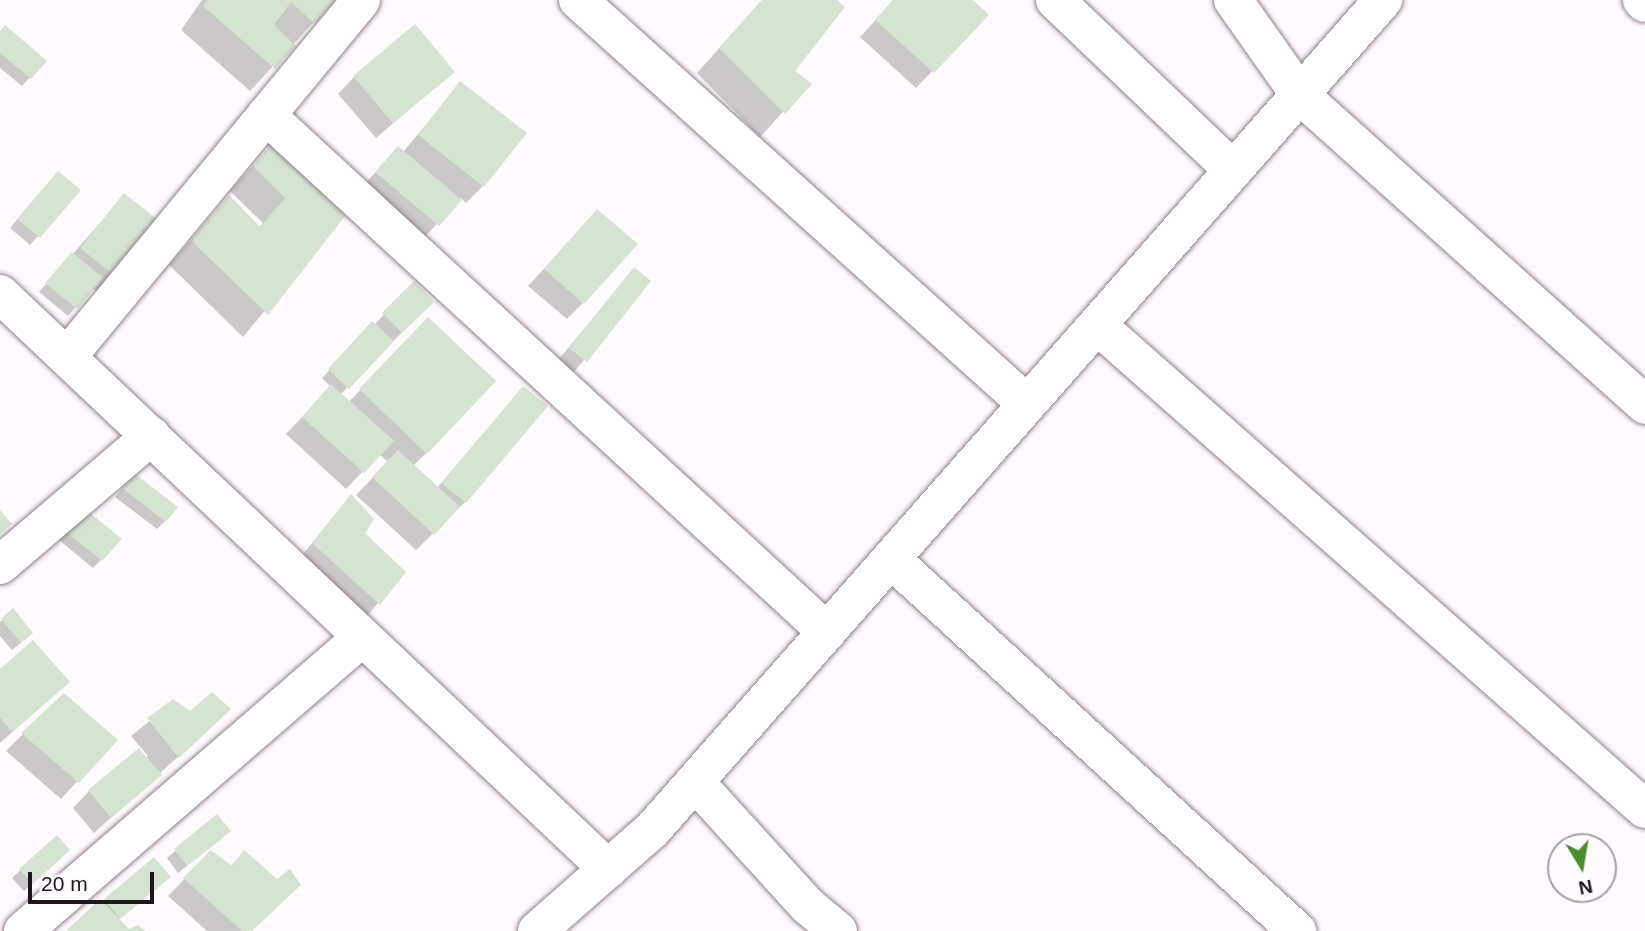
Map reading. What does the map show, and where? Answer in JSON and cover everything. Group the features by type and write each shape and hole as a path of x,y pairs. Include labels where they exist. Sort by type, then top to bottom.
{"street":[{"path":"67,357 361,0"},
{"path":"578,0 1027,404"},
{"path":"1055,0 1233,170"},
{"path":"1234,0 1300,94 1645,405"},
{"path":"537,931 653,829 1383,0"},
{"path":"266,115 827,632"},
{"path":"0,294 608,869"},
{"path":"1097,325 1645,809"},
{"path":"0,565 151,436"},
{"path":"891,559 1297,931"},
{"path":"23,931 363,637"},
{"path":"695,782 807,906 838,931"}],"building":[{"path":"207,0 336,0 315,24 291,2 274,25 296,46 275,69 203,6"},
{"path":"762,0 837,0 845,7 795,71 812,84 785,114 719,48"},
{"path":"893,0 973,0 989,15 934,73 875,20"},
{"path":"415,24 455,72 393,123 353,76"},
{"path":"5,25 47,61 31,79 0,53 0,31"},
{"path":"460,81 527,133 484,187 418,135"},
{"path":"274,141 349,211 268,315 191,240 229,195 260,227 285,198 253,166"},
{"path":"398,146 462,200 439,226 375,172"},
{"path":"58,171 81,190 40,238 17,219"},
{"path":"124,193 159,221 115,276 80,248"},
{"path":"597,209 638,244 584,304 544,269"},
{"path":"72,252 103,278 77,309 45,283"},
{"path":"634,267 651,281 587,362 569,348"},
{"path":"414,281 434,302 402,333 382,313"},
{"path":"428,317 496,381 427,454 359,389"},
{"path":"372,321 394,341 349,389 328,369"},
{"path":"331,384 394,441 364,473 302,417"},
{"path":"523,386 548,406 466,503 441,483"},
{"path":"398,450 460,507 434,535 372,477"},
{"path":"134,473 178,507 166,522 122,488"},
{"path":"351,494 374,519 365,533 406,572 380,605 312,543"},
{"path":"79,504 122,539 102,561 60,527"},
{"path":"0,510 12,524 0,534"},
{"path":"13,608 33,633 21,643 1,619"},
{"path":"33,640 70,682 12,732 0,718 0,669"},
{"path":"212,692 231,709 179,758 147,718 173,699 190,711"},
{"path":"64,693 118,740 79,783 21,733"},
{"path":"139,748 162,775 111,818 88,790"},
{"path":"217,814 231,831 187,866 174,849"},
{"path":"57,835 70,850 33,884 19,869"},
{"path":"211,850 232,866 244,850 277,879 290,869 301,885 252,931 242,931 183,878"},
{"path":"154,857 171,877 120,919 104,899"},
{"path":"100,899 129,929 138,925 145,931 66,931"}]}
